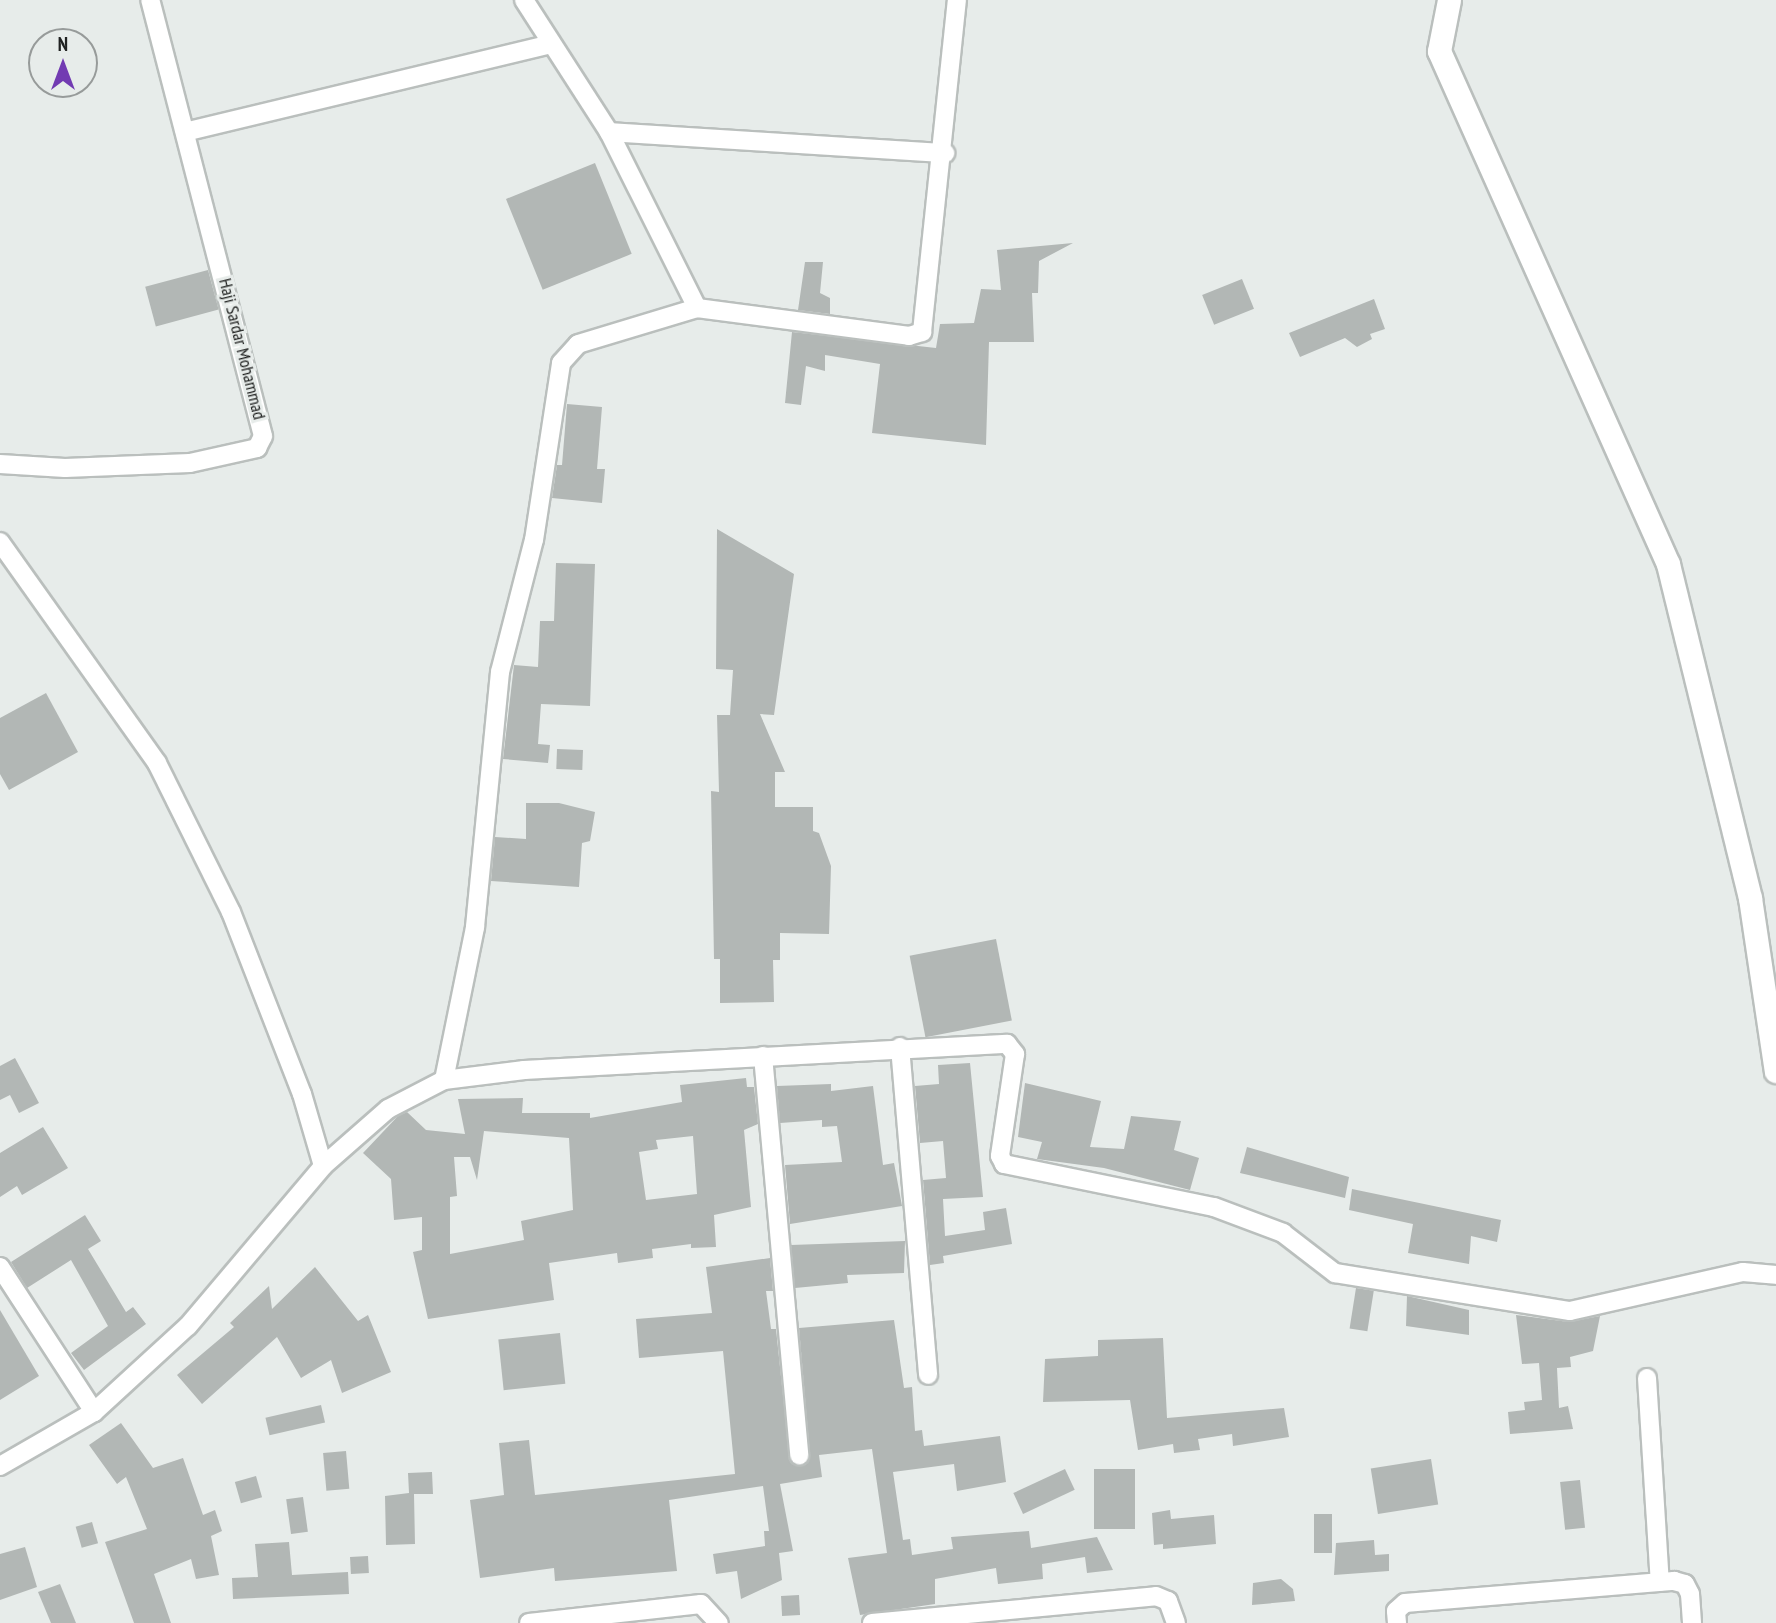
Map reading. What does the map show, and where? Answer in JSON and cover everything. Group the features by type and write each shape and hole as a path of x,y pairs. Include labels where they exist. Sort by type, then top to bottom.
{"street":[{"name":"Haji Sardar Mohammad","path":"0,464 65,468 190,463 257,448 263,421 150,0"},
{"path":"523,0 548,45 609,132 697,308"},
{"path":"444,1080 475,927 500,672 534,540 561,363 578,344 697,308 909,336 922,332 945,153 957,0"},
{"path":"1449,0 1439,51 1668,564 1750,898 1776,1071"},
{"path":"185,132 548,45"},
{"path":"609,132 945,153"},
{"path":"0,542 157,763 231,912 302,1094 323,1166"},
{"path":"0,1466 94,1412 188,1326 323,1166 388,1109 444,1080 524,1070 900,1047 1013,1046 1000,1156 1004,1164 1214,1207 1283,1233 1335,1273 1570,1311 1744,1272 1776,1275"},
{"path":"900,1047 928,1375"},
{"path":"763,1056 799,1455"},
{"path":"0,1268 94,1412"},
{"path":"1647,1378 1660,1582"},
{"path":"1397,1623 1396,1611 1405,1603 1660,1582 1685,1584 1692,1623"},
{"path":"872,1623 1156,1596 1168,1601 1176,1623"},
{"path":"529,1623 701,1604 719,1623"}],"building":[{"path":"595,163 632,254 543,290 506,199"},
{"path":"1073,243 1039,261 1038,293 1032,293 1034,342 989,342 986,445 872,433 880,364 825,355 825,371 806,366 801,405 785,403 792,332 936,348 940,324 974,323 981,289 1001,290 997,250"},
{"path":"805,262 823,262 820,293 830,298 830,314 798,310"},
{"path":"208,270 219,310 156,326 145,287"},
{"path":"1242,279 1254,309 1214,325 1202,295"},
{"path":"1374,299 1385,329 1370,334 1372,339 1357,347 1345,338 1300,357 1289,333"},
{"path":"567,404 602,407 597,469 605,469 602,503 552,498 557,465 562,465"},
{"path":"717,529 794,574 774,715 760,714 785,772 775,772 775,807 813,807 813,831 819,833 831,866 829,934 780,933 780,960 773,960 774,1002 720,1003 720,959 714,959 711,791 719,792 717,715 730,715 733,670 716,669"},
{"path":"556,563 595,564 590,706 541,704 538,744 550,745 548,763 503,759 514,665 538,667 540,621 554,621"},
{"path":"46,693 78,752 9,790 0,774 0,718"},
{"path":"557,749 583,750 582,770 556,769"},
{"path":"526,803 559,803 595,812 590,841 582,843 579,887 491,881 495,837 526,839"},
{"path":"996,939 1012,1020 925,1037 910,956"},
{"path":"15,1058 39,1103 19,1113 10,1095 0,1100 0,1066"},
{"path":"970,1063 983,1197 943,1199 945,1236 985,1230 983,1212 1006,1208 1012,1244 943,1256 944,1263 930,1265 923,1180 946,1178 943,1141 920,1143 915,1086 939,1084 938,1065"},
{"path":"746,1078 747,1087 754,1087 758,1124 744,1130 751,1207 714,1215 716,1247 691,1248 691,1244 652,1249 653,1258 618,1263 617,1253 549,1263 554,1300 428,1319 413,1252 422,1250 422,1217 394,1220 391,1179 363,1153 398,1116 407,1112 426,1130 465,1134 458,1099 523,1098 522,1113 590,1113 590,1118 682,1102 680,1085","holes":["484,1131 569,1138 573,1210 521,1221 524,1240 450,1254 450,1197 457,1196 454,1157 470,1157 477,1180","693,1136 697,1194 646,1200 639,1152 658,1149 656,1140"]},
{"path":"1025,1083 1101,1101 1090,1147 1124,1149 1131,1116 1181,1121 1174,1150 1199,1158 1190,1190 1104,1168 1037,1159 1042,1142 1018,1137"},
{"path":"831,1084 831,1091 873,1086 883,1165 894,1163 902,1206 790,1224 785,1165 842,1162 837,1126 822,1127 822,1120 780,1123 777,1086"},
{"path":"43,1127 68,1168 22,1195 17,1186 0,1197 0,1153"},
{"path":"1247,1147 1349,1177 1345,1198 1240,1173"},
{"path":"1352,1189 1501,1220 1497,1242 1471,1236 1469,1264 1408,1253 1413,1224 1349,1210"},
{"path":"85,1215 101,1241 88,1249 126,1312 133,1307 146,1324 84,1370 71,1353 108,1326 71,1260 27,1288 11,1262"},
{"path":"905,1241 904,1273 847,1275 848,1283 795,1288 791,1245"},
{"path":"770,1258 773,1291 766,1291 771,1329 776,1329 790,1462 801,1466 810,1455 799,1328 894,1320 904,1388 912,1387 915,1431 922,1430 924,1446 1000,1436 1006,1482 957,1491 954,1464 893,1472 903,1540 910,1539 912,1555 953,1549 951,1537 1029,1531 1031,1548 1097,1537 1113,1570 1087,1573 1085,1557 1042,1564 1043,1579 998,1584 996,1568 935,1579 935,1604 860,1615 848,1558 887,1553 872,1449 819,1455 822,1477 780,1484 793,1551 779,1553 782,1580 741,1599 737,1571 716,1574 713,1554 765,1546 764,1531 769,1531 763,1486 669,1500 677,1571 555,1581 554,1568 480,1578 470,1500 504,1495 499,1443 529,1440 535,1495 735,1474 723,1351 639,1358 636,1319 712,1313 706,1267"},
{"path":"315,1267 358,1321 368,1315 391,1372 342,1393 331,1360 301,1378 277,1337 202,1404 177,1375 234,1327 230,1323 269,1286 272,1309"},
{"path":"1356,1288 1374,1291 1367,1331 1350,1328"},
{"path":"1407,1296 1469,1310 1469,1335 1406,1326"},
{"path":"0,1310 39,1376 0,1400"},
{"path":"1516,1315 1569,1322 1600,1316 1593,1351 1570,1357 1571,1367 1557,1368 1559,1408 1568,1406 1573,1429 1510,1434 1508,1412 1525,1410 1524,1402 1542,1400 1539,1363 1522,1364"},
{"path":"560,1333 565,1384 504,1390 498,1339"},
{"path":"1163,1338 1167,1418 1284,1408 1289,1437 1233,1446 1232,1434 1198,1439 1200,1450 1174,1453 1173,1444 1138,1450 1130,1400 1043,1402 1045,1359 1098,1356 1098,1340"},
{"path":"321,1405 325,1423 270,1435 265,1418"},
{"path":"121,1423 153,1468 183,1458 203,1515 215,1510 222,1531 211,1536 219,1575 196,1579 191,1559 154,1574 171,1623 134,1623 105,1542 147,1529 126,1477 117,1484 89,1445"},
{"path":"346,1451 349,1489 326,1491 323,1453"},
{"path":"1431,1459 1438,1504 1378,1514 1371,1469"},
{"path":"1065,1469 1075,1490 1023,1514 1013,1493"},
{"path":"1094,1469 1135,1469 1135,1529 1094,1529"},
{"path":"432,1472 433,1494 414,1494 415,1544 386,1545 385,1496 409,1493 408,1473"},
{"path":"256,1476 262,1497 241,1503 235,1482"},
{"path":"1580,1480 1585,1528 1565,1530 1560,1482"},
{"path":"303,1497 308,1532 291,1534 286,1499"},
{"path":"1170,1510 1171,1519 1214,1515 1216,1544 1163,1549 1163,1544 1154,1545 1152,1513"},
{"path":"1314,1514 1332,1514 1332,1553 1314,1553"},
{"path":"92,1522 98,1543 82,1548 76,1527"},
{"path":"1374,1540 1375,1555 1389,1554 1389,1571 1334,1575 1336,1543"},
{"path":"289,1542 292,1575 348,1572 349,1594 233,1599 232,1578 258,1577 255,1544"},
{"path":"25,1547 37,1587 0,1600 0,1554"},
{"path":"368,1556 369,1573 351,1574 350,1557"},
{"path":"1281,1579 1293,1589 1295,1601 1252,1605 1253,1583"},
{"path":"60,1584 76,1623 51,1623 38,1592"},
{"path":"799,1595 800,1615 782,1616 781,1596"}]}
